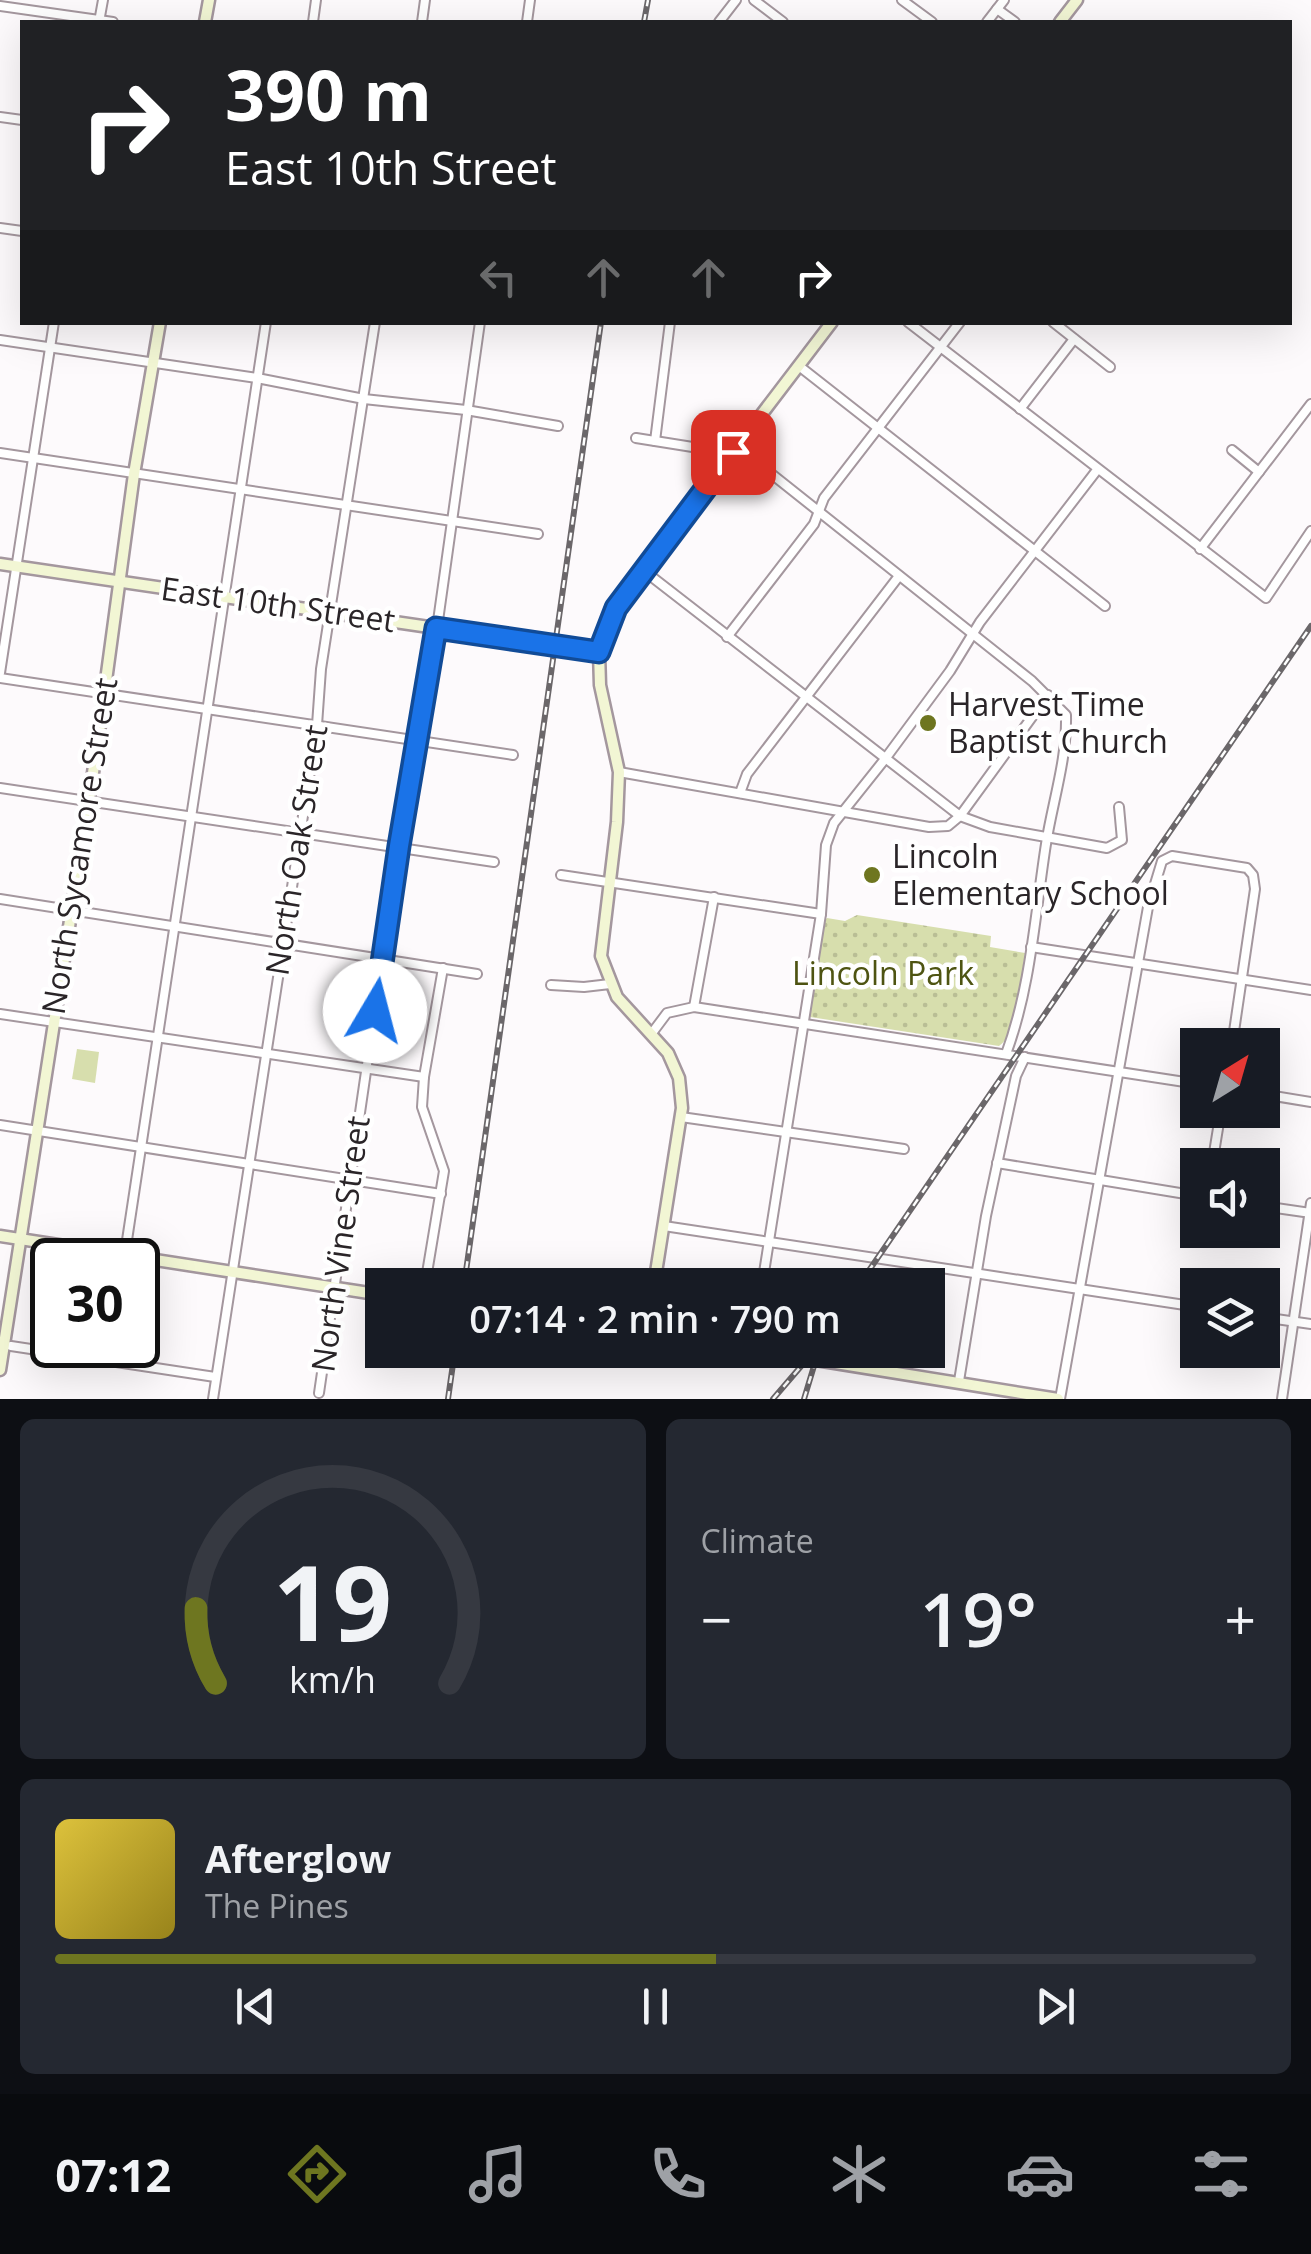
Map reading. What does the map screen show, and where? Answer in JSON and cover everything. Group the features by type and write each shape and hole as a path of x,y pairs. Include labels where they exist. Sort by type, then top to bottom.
{"main road":[{"path":"1062,20 1077,0"},
{"name":"North Sycamore Street","path":"0,1370 159,325"},
{"path":"657,1268 680,1117 680,1078 668,1053 616,997 601,956 619,772 600,685 599,652 616,608 830,325"},
{"name":"East 10th Street","path":"0,564 599,652"},
{"path":"0,1236 30,1242"},
{"path":"160,1263 365,1293"},
{"path":"873,1368 1059,1399"}],"street":[{"path":"721,20 736,0"},
{"path":"754,0 780,20"},
{"path":"902,0 929,20"},
{"path":"989,20 1004,0"},
{"path":"0,6 87,20"},
{"path":"997,9 1012,20"},
{"path":"54,325 0,675 513,755"},
{"path":"128,1238 266,325"},
{"name":"North Oak Street","path":"210,1399 284,941 375,325"},
{"name":"North Vine Street","path":"319,1394 480,325"},
{"path":"655,441 670,325"},
{"path":"912,325 1266,598 1311,531"},
{"path":"727,638 814,524 824,498 958,325"},
{"path":"1057,325 1110,367"},
{"path":"1020,409 1074,339"},
{"path":"0,340 558,426"},
{"path":"798,366 1104,606"},
{"path":"1200,549 1311,404"},
{"path":"636,438 749,456 1048,695 1066,715 1067,746 1047,838 1020,1015 1006,1054"},
{"path":"1232,450 1259,472"},
{"path":"0,453 538,534"},
{"path":"765,1268 820,914 826,846 842,810 886,760 973,635 1097,470"},
{"path":"643,570 960,816 990,827 1108,848 1122,840 1118,807"},
{"path":"740,792 747,774 899,576"},
{"path":"619,772 929,827 948,826 960,816 1048,695"},
{"path":"0,788 494,862"},
{"path":"1059,1399 1148,907 1165,860 1172,856 1250,871 1255,889 1235,1028"},
{"path":"561,875 820,914"},
{"path":"0,898 477,974"},
{"path":"694,1007 714,898"},
{"path":"1031,947 1311,990"},
{"path":"428,1268 444,1171 422,1107 444,968"},
{"path":"551,985 610,984"},
{"path":"652,1033 667,1013 694,1007 1180,1081"},
{"path":"0,1014 424,1077"},
{"path":"959,1381 998,1164 1016,1076 1024,1057"},
{"path":"1280,1097 1311,1102"},
{"path":"680,1117 904,1149"},
{"path":"0,1125 441,1194"},
{"path":"998,1164 1180,1193"},
{"path":"1280,1207 1310,1209 1282,1399"},
{"path":"664,1226 1180,1304"},
{"path":"1280,1320 1311,1324"},
{"path":"12,1346 30,1349"},
{"path":"159,1368 215,1377"}],"green space":[{"name":"Lincoln Park","path":"857,915 991,936 990,947 1025,953 1019,1003 1007,1038 999,1046 810,1017 822,923 827,918 845,921"},
{"path":"77,1049 99,1052 95,1083 72,1079"}],"railway":[{"path":"644,20 648,0"},
{"path":"466,1268 601,325"},
{"path":"871,1268 1311,626"},
{"path":"448,1399 452,1368"},
{"path":"773,1399 800,1368"},
{"path":"804,1399 813,1368"}],"place":[{"name":"Harvest Time Baptist Church","path":"928,723"},
{"name":"Lincoln Elementary School","path":"872,875"}],"route":[{"path":"375,1011 436,628 599,652 616,608 733,452"}]}
